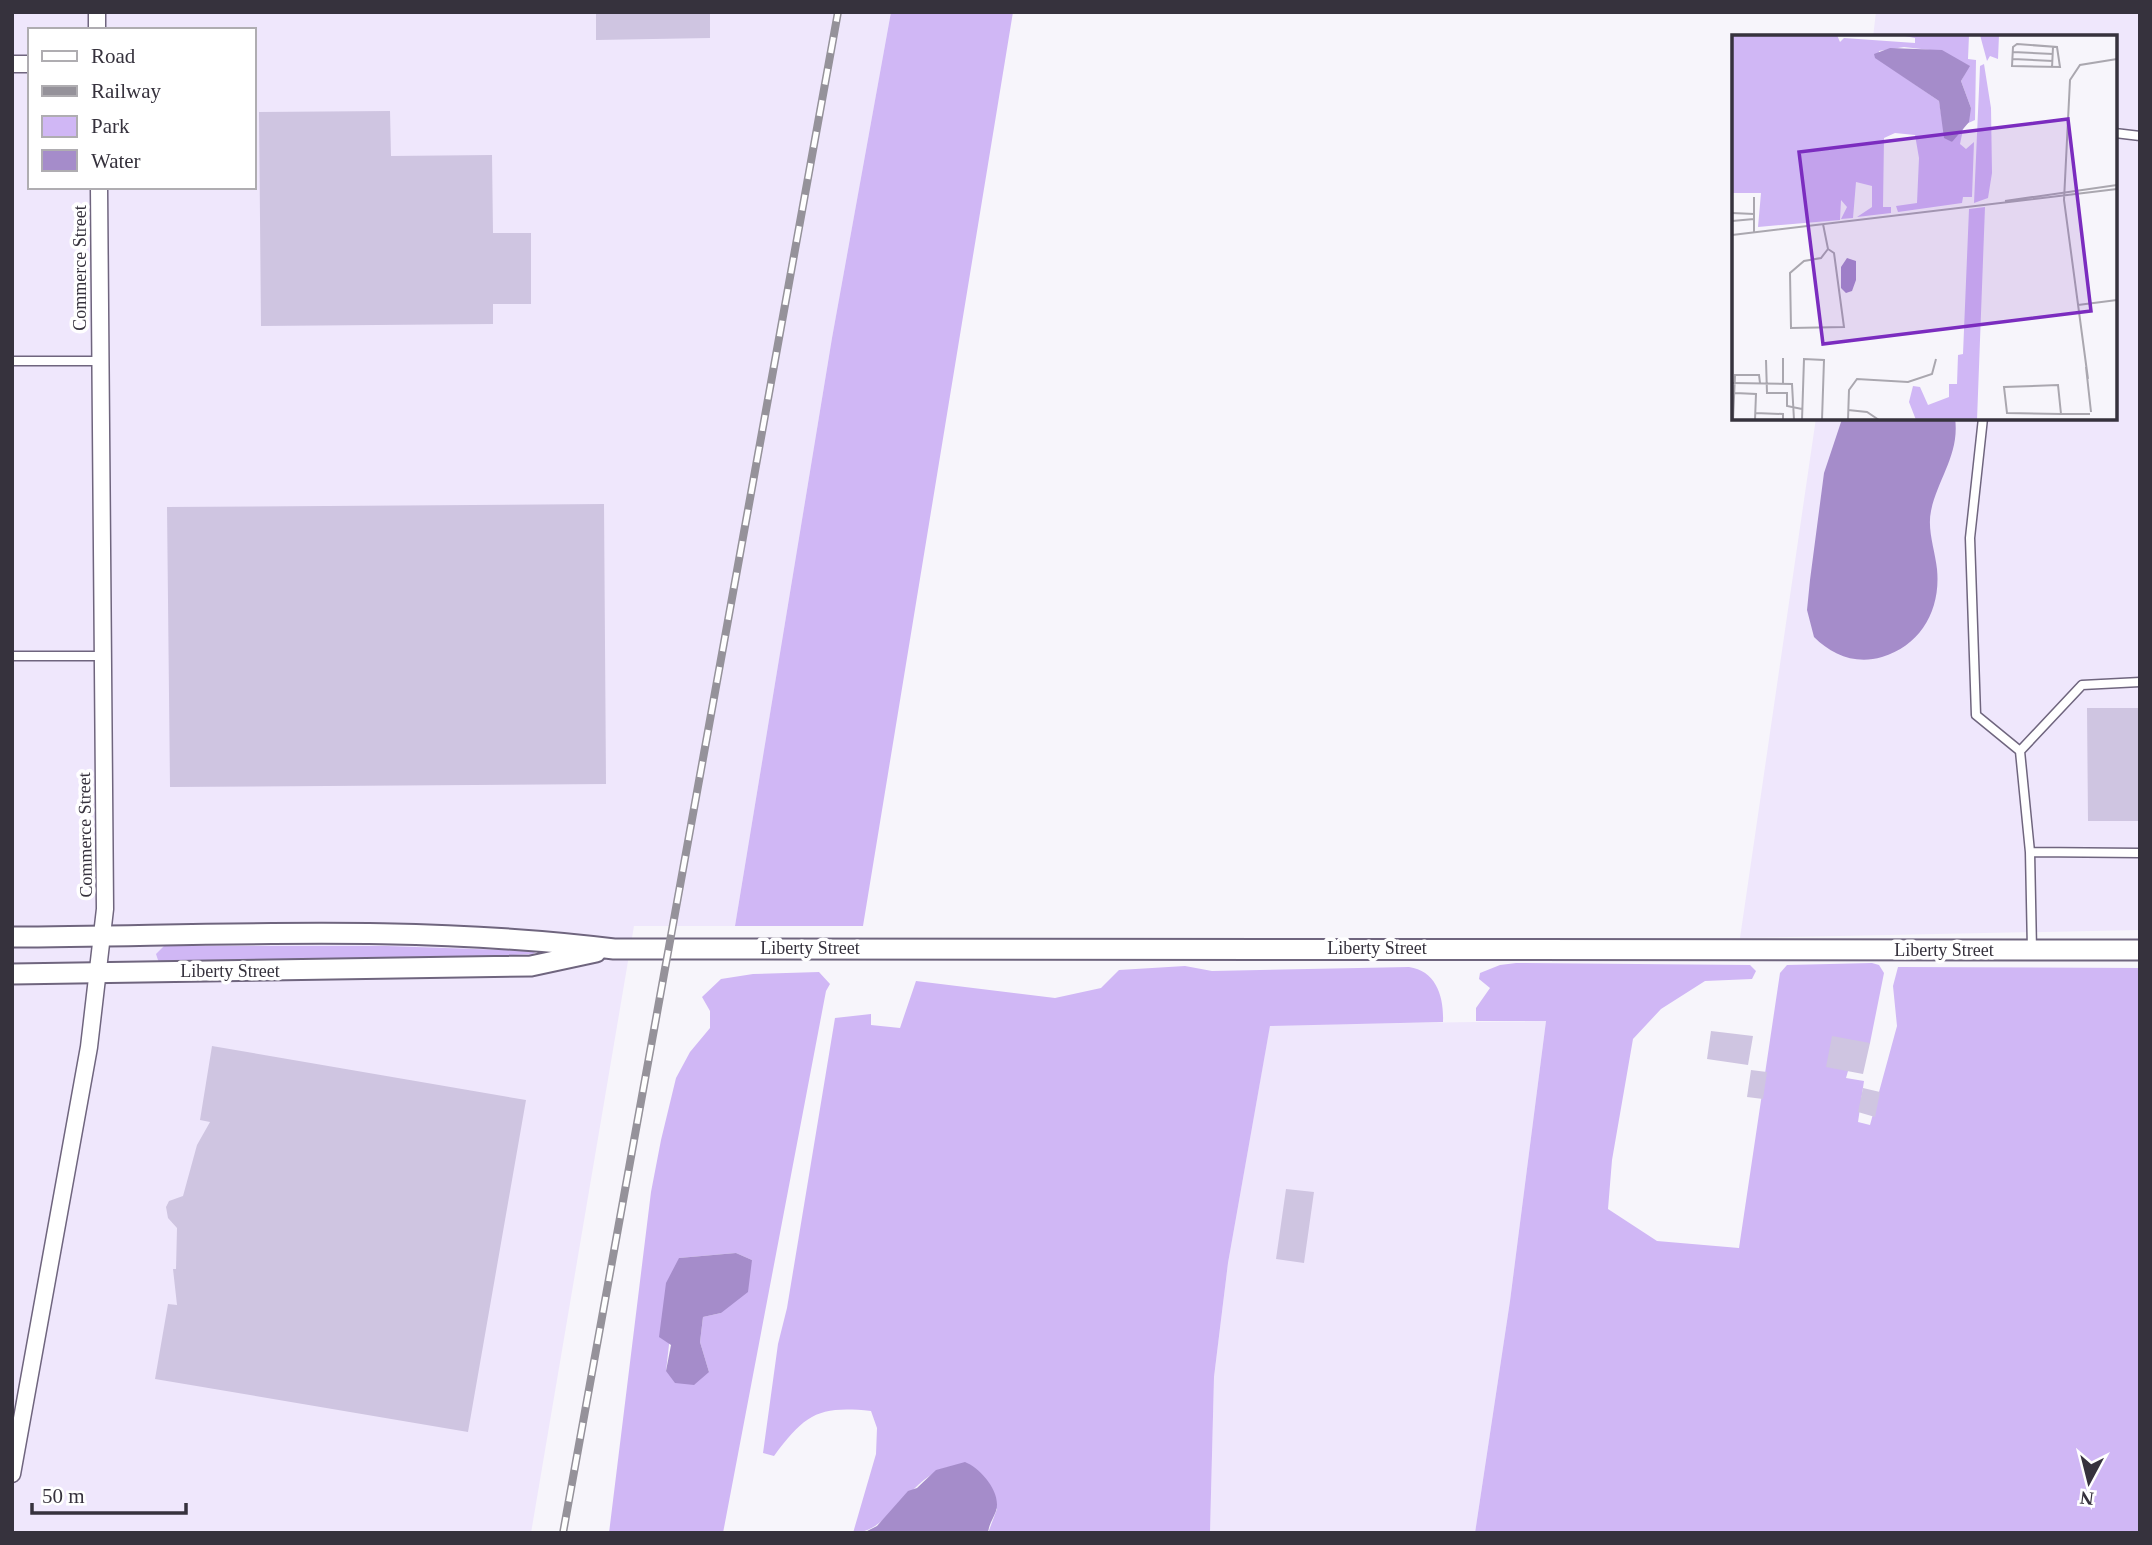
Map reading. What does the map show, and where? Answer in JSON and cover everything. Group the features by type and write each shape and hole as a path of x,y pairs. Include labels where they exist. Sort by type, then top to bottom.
{"street":[{"name":"Commerce Street","path":"12,1474 89,1047 105,909 99,189"},
{"name":"Liberty Street","path":"12,937 349,933 527,938 614,948 2140,950"},
{"name":"Liberty Street","path":"12,974 531,966 614,948"}],"lane":[{"path":"2117,133 2140,135"},
{"path":"12,361 100,361"},
{"path":"1983,420 1970,538 1976,715 2020,751 2030,852 2032,950"},
{"path":"12,656 102,656"},
{"path":"2020,751 2081,685 2140,682"},
{"path":"2030,852 2140,853"}],"shaded area":[{"path":"12,12 891,12 832,338 735,926 634,926 531,1533 12,1533"},
{"path":"1876,12 2140,12 2140,930 1740,938 1816,420 2117,420 2117,35 1873,35"},
{"path":"1546,1021 1510,1301 1475,1533 1210,1533 1214,1377 1228,1263 1270,1025"}],"green space":[{"path":"891,12 1013,12 863,926 735,926 832,338"},
{"path":"164,946 386,946 536,951 533,954 387,961 159,963 156,954"},
{"path":"1872,963 1879,965 1884,973 1870,1043 1848,1071 1846,1078 1864,1081 1858,1122 1870,1125 1897,1026 1893,986 1898,967 2140,968 2140,1533 1475,1533 1510,1301 1546,1021 1476,1021 1476,1008 1490,988 1479,979 1480,973 1500,965 1750,965 1756,971 1752,979 1705,981 1661,1009 1633,1039 1612,1160 1608,1209 1657,1241 1739,1248 1780,973 1787,965"},
{"path":"1185,966 1212,971 1409,967 1418,969 1432,979 1440,994 1443,1012 1443,1022 1270,1026 1228,1263 1214,1377 1210,1533 988,1533 997,1509 949,1467 935,1472 923,1481 878,1524 853,1533 876,1454 877,1428 871,1411 838,1410 815,1416 795,1430 774,1456 763,1453 778,1344 787,1308 835,1018 871,1014 871,1025 900,1028 916,981 1055,998 1101,988 1119,970"},
{"path":"819,972 830,984 826,991 723,1533 609,1533 651,1192 676,1078 690,1052 710,1028 710,1011 702,997 721,979 753,974","holes":["736,1253 752,1260 721,1313 703,1317 700,1342 709,1372 666,1371 679,1258"]}],"water":[{"path":"1842,420 1955,420 1956,431 1951,455 1931,511 1930,525 1937,569 1936,598 1932,612 1918,635 1908,644 1882,657 1863,660 1845,657 1814,637 1807,610 1824,473"},
{"path":"736,1253 752,1260 748,1292 721,1313 703,1317 700,1342 709,1372 694,1385 675,1383 666,1371 671,1345 659,1337 666,1283 679,1258"},
{"path":"965,1462 983,1475 996,1496 996,1511 988,1533 863,1533 877,1526 908,1491 917,1488 936,1470"}],"building":[{"path":"596,12 710,12 710,38 596,40"},
{"path":"390,111 391,156 492,155 493,233 531,233 531,304 493,304 493,324 261,326 259,112"},
{"path":"604,504 606,784 170,787 167,507"},
{"path":"2087,708 2140,708 2140,821 2088,821"},
{"path":"1711,1031 1753,1036 1748,1065 1707,1059"},
{"path":"1832,1036 1870,1043 1863,1074 1826,1067"},
{"path":"212,1046 526,1100 468,1432 155,1379 168,1304 177,1305 173,1269 176,1269 177,1228 168,1218 166,1207 169,1201 183,1196 197,1145 210,1122 200,1120"},
{"path":"1751,1070 1767,1072 1763,1099 1747,1097"},
{"path":"1863,1088 1880,1092 1875,1117 1858,1112"},
{"path":"1286,1189 1314,1192 1304,1263 1276,1259"}],"railway":[{"path":"563,1533 838,12"}]}
